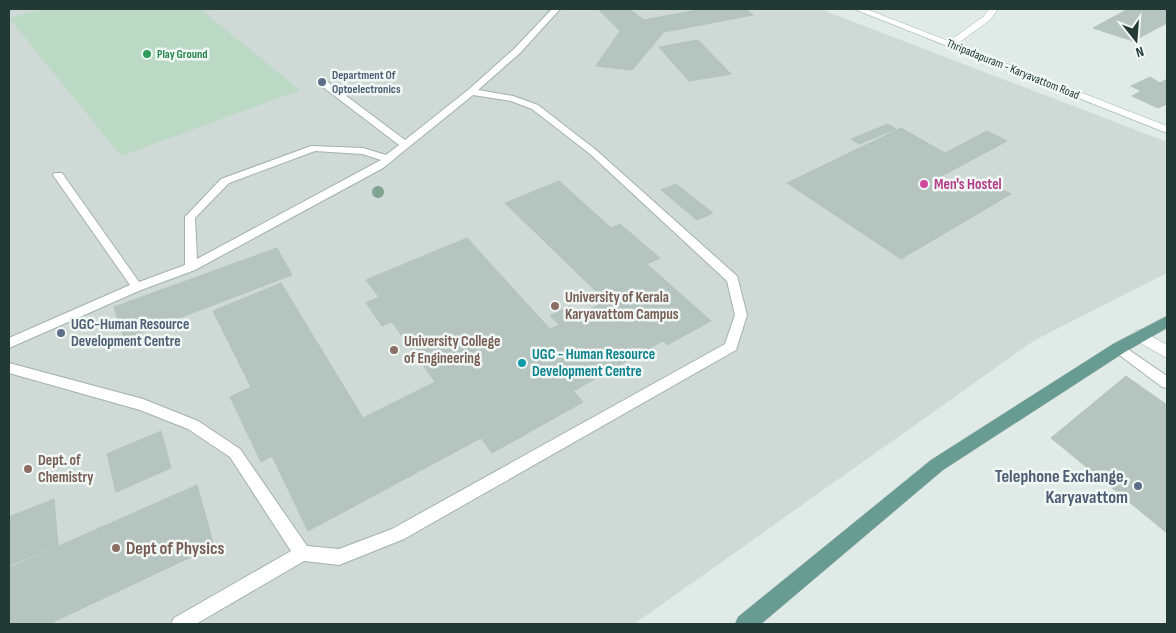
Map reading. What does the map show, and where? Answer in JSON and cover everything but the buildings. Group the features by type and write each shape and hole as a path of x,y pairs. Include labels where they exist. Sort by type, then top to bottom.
{"main road":[{"name":"Thripadapuram - Karyavattom Road","path":"860,9 1167,130"},
{"path":"951,44 987,18 994,9"},
{"path":"745,624 937,464 1119,348 1167,321"},
{"path":"1140,336 1167,352"}],"lane":[{"path":"9,343 137,287 191,267 389,159 471,92 517,51 556,9"},
{"path":"322,82 406,146"},
{"path":"180,624 302,553 339,557 398,534 731,347 741,315 733,279 593,152 535,107 513,99 471,92"},
{"path":"191,267 190,217 225,181 314,148 364,151 389,159"},
{"path":"58,175 137,287"},
{"path":"1119,348 1167,383"},
{"path":"9,368 143,405 192,425 235,453 302,553"}],"shaded area":[{"name":"University of Kerala Karyavattom Campus","path":"9,9 820,9 1167,142 1167,273 1035,340 634,624 9,624"}],"green space":[{"name":"Play Ground","path":"45,9 200,9 300,90 121,156 9,18"}],"place":[{"name":"Play Ground","path":"147,54"},
{"name":"Department Of Optoelectronics","path":"322,82"},
{"name":"Men's Hostel","path":"924,184"},
{"name":"University of Kerala Karyavattom Campus","path":"555,306"},
{"name":"UGC-Human Resource Development Centre","path":"61,333"},
{"name":"University College of Engineering","path":"394,350"},
{"name":"UGC - Human Resource Development Centre","path":"522,363"},
{"name":"Dept. of Chemistry","path":"28,469"},
{"name":"Telephone Exchange, Karyavattom","path":"1138,486"},
{"name":"Dept of Physics","path":"116,548"}]}
